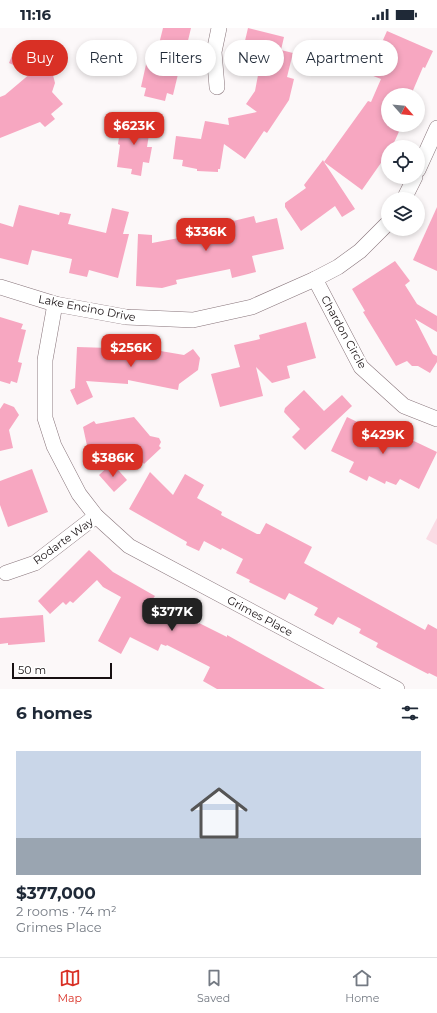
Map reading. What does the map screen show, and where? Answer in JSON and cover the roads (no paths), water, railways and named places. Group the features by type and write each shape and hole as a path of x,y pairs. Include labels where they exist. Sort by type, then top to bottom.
{"street":[{"path":"217,87 214,52 219,28"},
{"path":"425,155 437,128"},
{"name":"Lake Encino Drive","path":"0,288 55,304 126,317 193,320 252,307 338,268 360,251 381,230"},
{"name":"Chardon Circle","path":"315,279 361,367 404,406 437,420"},
{"name":"Grimes Place","path":"55,304 45,360 44,418 54,446 79,494 96,516 129,546 397,689"},
{"name":"Rodarte Way","path":"6,573 35,563 96,516"}]}
